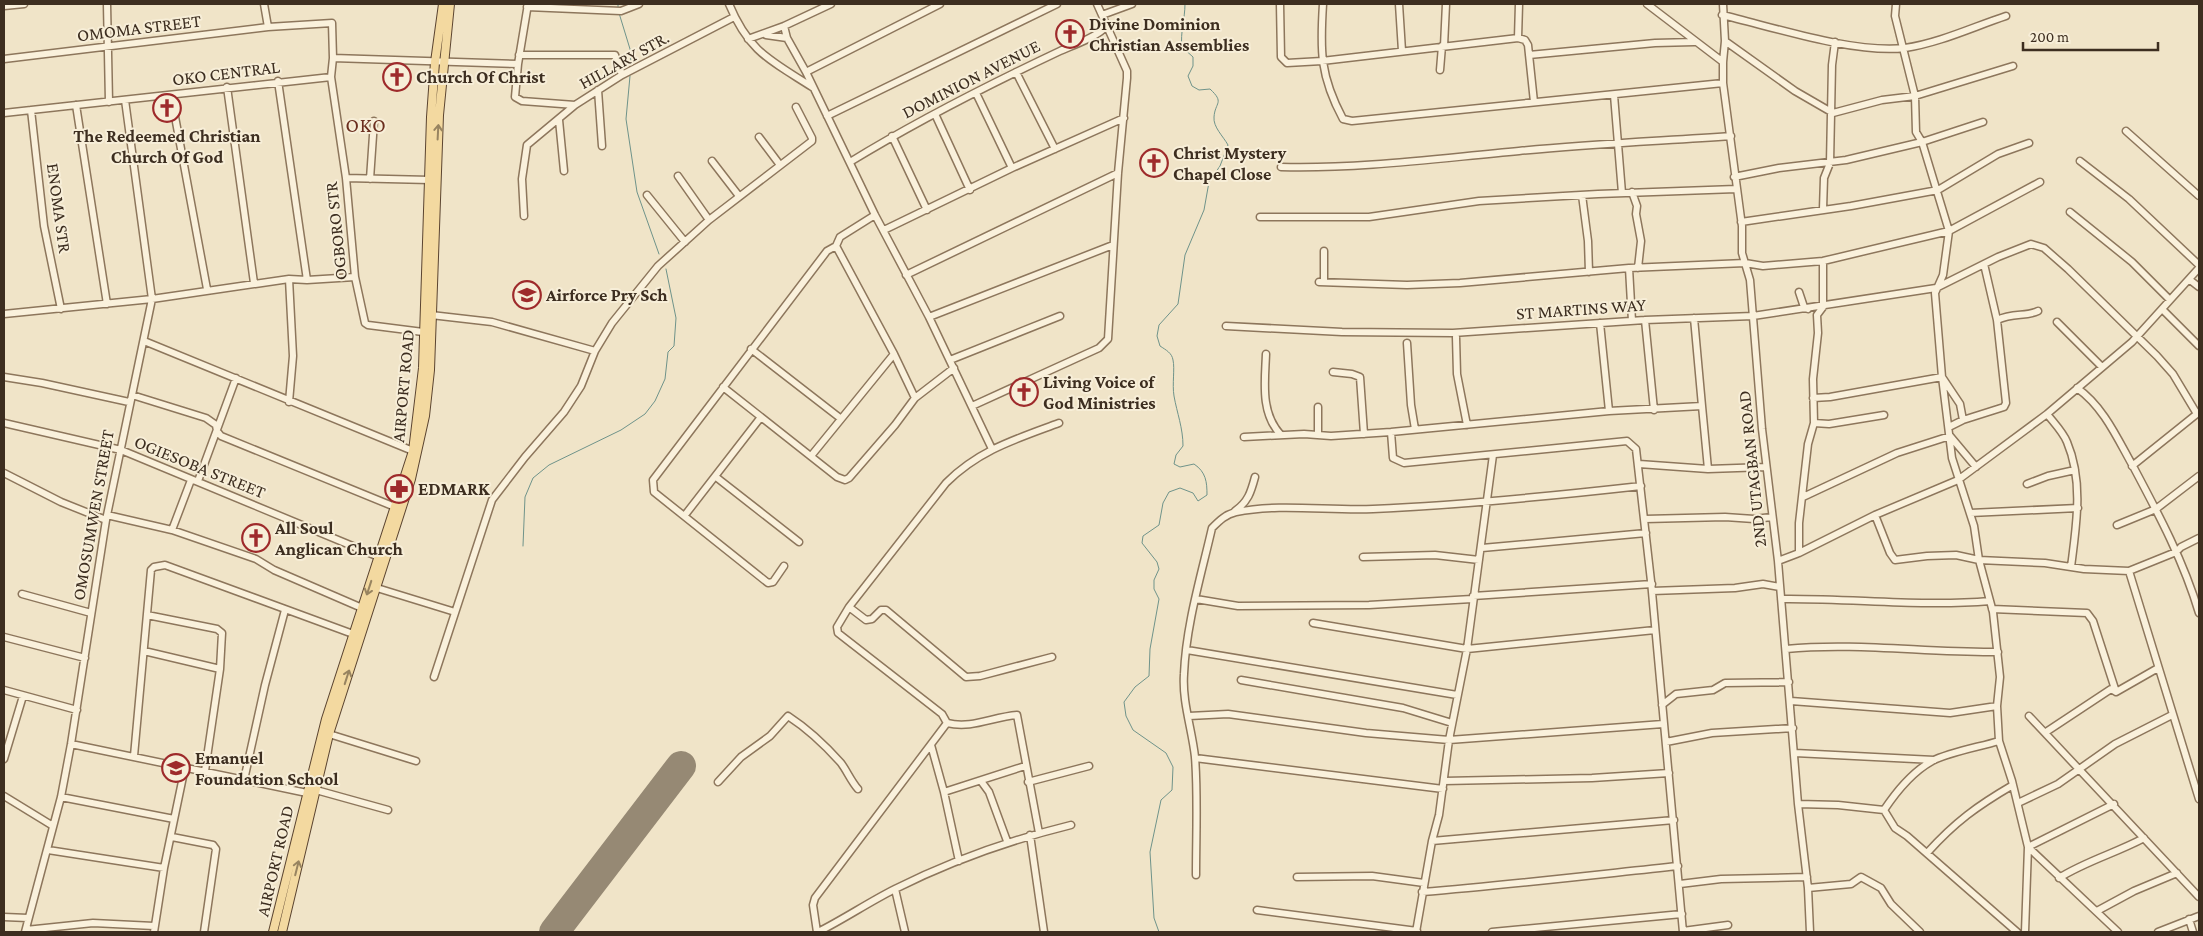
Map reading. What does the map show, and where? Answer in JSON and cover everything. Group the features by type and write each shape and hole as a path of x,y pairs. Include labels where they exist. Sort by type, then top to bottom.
{"main road":[{"name":"AIRPORT ROAD","path":"273,932 326,719 413,451 422,385 430,151 443,4"},
{"name":"AIRPORT ROAD","path":"282,932 329,734 411,479 425,416 430,370 439,62 450,4"}],"street":[{"path":"7,5 24,4"},
{"path":"108,4 108,102"},
{"path":"264,4 268,27"},
{"path":"331,77 334,58 518,64 528,5 620,11 639,4"},
{"path":"729,4 734,17 759,53 812,87"},
{"path":"748,38 763,35 831,4"},
{"path":"806,72 940,4"},
{"path":"827,116 1057,4"},
{"path":"972,406 1104,344 1110,328 1113,245 1127,71 1097,4"},
{"path":"1102,15 1132,4"},
{"path":"1280,4 1280,58 1287,62 1322,61 1518,38 1525,40 1529,55 1534,102"},
{"path":"1323,4 1322,61 1330,94 1343,119 1352,121 1723,83"},
{"path":"1399,4 1402,51"},
{"path":"1440,70 1446,4"},
{"path":"1518,38 1519,4"},
{"path":"1647,4 1694,42 1723,62"},
{"name":"2ND UTAGBAN ROAD","path":"1723,4 1722,15 1726,42 1723,62 1723,83 1741,222 1742,253 1750,280 1766,467 1778,561 1791,701 1798,804 1808,888 1810,932"},
{"path":"1896,4 1895,16 1915,96 1916,132 1922,142 1949,231 1943,275 1936,288 1942,377 1952,458 1974,526 1979,560 1992,609 2000,677 1997,706 1999,741 2018,803 2028,847 2025,932"},
{"path":"1722,15 1835,42 1874,48 1904,48 1926,44 2006,16"},
{"name":"HILLARY STR.","path":"518,64 514,94 517,100 574,105 622,75 734,17"},
{"name":"OMOMA STREET","path":"4,60 268,27 332,23 334,58"},
{"path":"784,26 787,38 806,72 875,215 929,317 992,449"},
{"name":"DOMINION AVENUE","path":"850,162 892,136 1016,72 1103,30 1106,26"},
{"path":"763,35 787,38"},
{"path":"1529,55 1694,42"},
{"path":"1726,42 1796,91 1833,113 1882,100 1915,96 2013,66"},
{"path":"1823,210 1824,178 1830,163 1833,113 1832,65 1835,42"},
{"path":"519,55 615,56 622,75"},
{"path":"1016,72 1055,149"},
{"name":"OKO CENTRAL","path":"4,112 171,95 278,81 331,77"},
{"name":"OGBORO STR","path":"331,77 346,178 356,278 365,323 368,325 423,332"},
{"path":"278,81 307,280"},
{"path":"227,87 254,283"},
{"path":"598,90 602,146"},
{"path":"976,93 1012,168"},
{"path":"171,95 207,289"},
{"path":"1614,95 1622,193"},
{"name":"OMOSUMWEN STREET","path":"26,931 61,797 77,710 90,613 107,517 129,402 152,299 125,100"},
{"path":"76,105 107,304"},
{"path":"524,216 522,178 527,145 559,120 574,105"},
{"path":"434,676 492,500 525,457 564,412 581,386 595,351 612,323 658,266 709,220 812,141 796,107"},
{"name":"ENOMA STR","path":"31,110 44,226 61,309"},
{"path":"935,114 970,190"},
{"path":"884,230 1012,168 1124,118"},
{"path":"559,120 564,171"},
{"path":"370,179 374,121"},
{"path":"1734,177 1779,168 1830,163 1922,142 1983,122"},
{"path":"2126,131 2199,196"},
{"path":"892,136 927,210"},
{"path":"1282,166 1329,168 1378,166 1519,151 1731,136"},
{"path":"759,137 780,165"},
{"path":"1741,222 1938,190 1998,154 2029,142"},
{"path":"712,161 739,196"},
{"path":"1778,561 1799,553 1875,515 1958,480 2047,414 2102,367 2136,337 2190,280 2199,266 2129,199 2080,161"},
{"path":"906,275 1118,173"},
{"path":"678,176 709,220"},
{"path":"346,178 430,180"},
{"path":"1324,251 1322,282 1407,285 1460,283 1629,268 1745,262 1763,266 1823,261 1949,231 2040,182"},
{"path":"1260,217 1369,217 1479,201 1632,192 1736,189"},
{"path":"1632,192 1637,206 1636,214 1641,241 1638,268"},
{"path":"647,195 684,242"},
{"path":"1582,195 1588,241 1589,272"},
{"path":"2070,212 2132,262 2170,300"},
{"path":"784,566 773,582 768,583 654,492 653,480 827,251 836,246 840,236 875,215"},
{"name":"ST MARTINS WAY","path":"1226,326 1342,332 1454,333 1645,320 1753,316 1823,307 1936,288 1984,264 2032,244 2044,248 2068,269 2157,356 2173,374 2198,413"},
{"path":"929,317 1113,245"},
{"path":"836,246 894,354 914,398"},
{"path":"1799,553 1799,523 1808,444 1814,423 1813,398 1818,333 1817,315 1823,307 1823,261"},
{"path":"1949,427 1963,420 2004,407 2006,403 1998,320 1984,264"},
{"path":"1629,268 1632,321"},
{"path":"4,314 152,299 207,289 289,279 356,278"},
{"path":"289,279 292,356 289,402"},
{"path":"2190,280 2199,287"},
{"path":"1799,292 1804,307 1817,315"},
{"path":"2162,308 2199,346"},
{"path":"1998,320 2012,314 2030,314 2038,311"},
{"path":"431,316 492,322 595,351"},
{"path":"950,360 1060,316"},
{"path":"1694,318 1708,469"},
{"path":"1645,320 1654,410"},
{"path":"2058,322 2102,367"},
{"path":"1600,323 1609,411"},
{"path":"1456,337 1457,374 1467,425"},
{"path":"144,341 236,378 289,402 413,451"},
{"path":"1407,343 1411,405 1416,429"},
{"path":"751,349 840,418"},
{"path":"811,456 894,354"},
{"path":"1266,354 1263,378 1268,411 1271,424 1281,435"},
{"path":"724,387 837,477 844,480 849,478 895,425 914,398 954,368"},
{"path":"1333,372 1352,374 1360,378 1364,434"},
{"path":"4,377 42,383 129,402"},
{"path":"1813,398 1830,397 1942,377"},
{"path":"1942,377 1960,404 1963,420"},
{"path":"172,530 195,481 236,378"},
{"path":"2077,388 2091,398 2123,447 2156,508 2190,581 2199,614"},
{"path":"132,395 206,418 216,425 216,431 221,436 395,507"},
{"path":"1244,437 1364,434 1609,411 1702,406"},
{"path":"1318,407 1318,435"},
{"path":"2132,466 2198,413"},
{"path":"2047,414 2068,443 2075,470 2078,508 2071,568"},
{"path":"1814,423 1829,424 1884,415"},
{"path":"685,515 761,417"},
{"name":"OGIESOBA STREET","path":"4,423 120,450 379,557"},
{"path":"1039,833 1017,715 960,726 947,723 942,714 838,633 838,625 849,607 946,483 964,465 992,449 1059,423"},
{"path":"1390,432 1393,458 1404,463 1626,441 1636,449 1652,587 1683,932 1728,925"},
{"path":"1950,436 1976,467"},
{"path":"1803,497 1897,453 1950,436"},
{"path":"1257,910 1416,932 1432,841 1440,815 1449,740 1467,649 1493,455"},
{"path":"1639,464 1708,469 1766,467"},
{"path":"2028,484 2048,476 2075,470"},
{"path":"4,472 61,502 107,517 172,530 256,559 274,570 362,608"},
{"path":"716,476 799,542"},
{"path":"2117,525 2156,508 2199,476"},
{"path":"1196,875 1195,758 1189,716 1183,695 1187,650 1212,528 1221,518 1244,505 1255,477"},
{"path":"1234,512 1282,508 1370,509 1488,503 1641,486"},
{"path":"1970,514 2078,508"},
{"path":"1875,515 1895,560 1956,555 1979,560 2045,563 2071,568 2129,571 2176,552 2181,547 2199,538"},
{"path":"1645,519 1725,517 1754,519 1772,516"},
{"path":"1482,548 1646,533"},
{"path":"1363,557 1435,555 1480,560"},
{"path":"134,756 151,570 159,565 353,634"},
{"path":"2129,571 2199,799"},
{"path":"1196,599 1238,606 1369,605 1652,587 1735,588 1763,584 1780,587"},
{"path":"377,588 455,612"},
{"path":"22,594 90,613"},
{"path":"1781,599 1841,598 1949,604 1990,601"},
{"path":"849,607 868,620 881,610 886,610 966,677 980,676 1052,657"},
{"path":"1992,609 2087,613 2093,621 2116,692"},
{"path":"244,780 265,685 285,610"},
{"path":"147,615 220,631 222,638 220,669 204,771"},
{"path":"1313,623 1467,649 1655,630"},
{"path":"4,636 85,658"},
{"path":"1786,649 1886,647 1947,653 1998,652"},
{"path":"1187,650 1457,695"},
{"path":"144,651 220,669"},
{"path":"2116,692 2158,668"},
{"path":"1241,680 1403,708 1452,723"},
{"path":"1662,705 1676,694 1714,690 1725,683 1789,682"},
{"path":"2046,732 2111,689 2116,692"},
{"path":"4,690 77,710"},
{"path":"4,759 23,696"},
{"path":"1791,701 1950,712 1997,706"},
{"path":"1189,716 1228,714 1366,733 1449,740 1664,724"},
{"path":"2018,803 2058,784 2078,768 2115,744 2172,715"},
{"path":"718,782 741,757 770,736 788,716 806,728 822,743 841,763 858,789"},
{"path":"2029,716 2114,804 2199,897"},
{"path":"947,723 815,898 813,905 817,932 829,930 895,889 959,860 1030,835 1071,825"},
{"path":"1666,742 1712,733 1793,728"},
{"path":"329,734 416,760"},
{"path":"1884,810 1894,795 1922,767 1934,760 1999,741"},
{"path":"71,744 307,793"},
{"path":"931,745 944,792 959,860"},
{"path":"1795,753 1934,760"},
{"path":"1195,758 1443,789"},
{"path":"944,792 1025,766"},
{"path":"1028,782 1089,766"},
{"path":"26,931 93,923 154,929 164,868 172,837 185,767"},
{"path":"1444,781 1592,778 1669,773"},
{"path":"981,780 989,792 1007,841"},
{"path":"1926,853 1951,826 2013,785"},
{"path":"316,790 388,810"},
{"path":"61,797 174,819"},
{"path":"4,806 6,798 52,826"},
{"path":"1798,804 1838,805 1884,810"},
{"path":"2028,847 2114,804"},
{"path":"1884,810 1895,828 2018,932"},
{"path":"1432,841 1674,820"},
{"path":"1030,835 1044,932"},
{"path":"172,837 213,845 216,849 204,932"},
{"path":"2059,878 2077,866 2125,849 2144,838"},
{"path":"2028,847 2118,932"},
{"path":"48,850 164,868"},
{"path":"1422,892 1497,886 1543,879 1678,866"},
{"path":"2097,911 2134,891 2177,873"},
{"path":"1297,877 1372,876 1424,884"},
{"path":"1680,884 1721,879 1807,877"},
{"path":"1808,888 1851,884 1862,877 1881,888 1891,904 1920,932"},
{"path":"895,889 905,932"},
{"path":"1492,932 1682,914"},
{"path":"2158,932 2199,916"},
{"path":"4,917 28,918"},
{"path":"2190,919 2193,932"}],"waterway":[{"path":"1159,932 1154,918 1150,852 1161,800 1172,790 1173,767 1166,753 1133,730 1126,716 1124,702 1135,687 1149,676 1150,649 1159,599 1154,589 1154,580 1159,569 1157,562 1142,543 1143,536 1159,525 1163,503 1169,492 1180,488 1193,493 1198,501 1207,495 1205,478 1198,467 1194,464 1180,467 1174,464 1176,455 1183,446 1173,391 1174,364 1170,354 1160,346 1157,336 1159,325 1178,304 1185,255 1204,210 1209,182 1220,166 1228,145 1214,121 1218,103 1217,97 1210,89 1199,90 1192,86 1188,76 1193,66 1193,57 1182,47 1185,4"},
{"path":"619,13 630,49 631,63"},
{"path":"630,76 626,119 637,192 659,254"},
{"path":"523,546 525,497 533,478 549,465 621,430 645,414 655,401 665,379 668,352 674,346 676,318 666,269"}],"runway":[{"path":"554,932 681,766"}],"place":[{"name":"Divine Dominion Christian Assemblies","path":"1070,34"},
{"name":"Church Of Christ","path":"397,77"},
{"name":"The Redeemed Christian Church Of God","path":"167,108"},
{"name":"Christ Mystery Chapel Close","path":"1154,163"},
{"name":"Airforce Pry Sch","path":"527,295"},
{"name":"Living Voice of God Ministries","path":"1024,392"},
{"name":"EDMARK","path":"399,489"},
{"name":"All Soul Anglican Church","path":"256,538"},
{"name":"Emanuel Foundation School","path":"176,768"}],"district":[{"name":"OKO","path":"366,125"}]}
